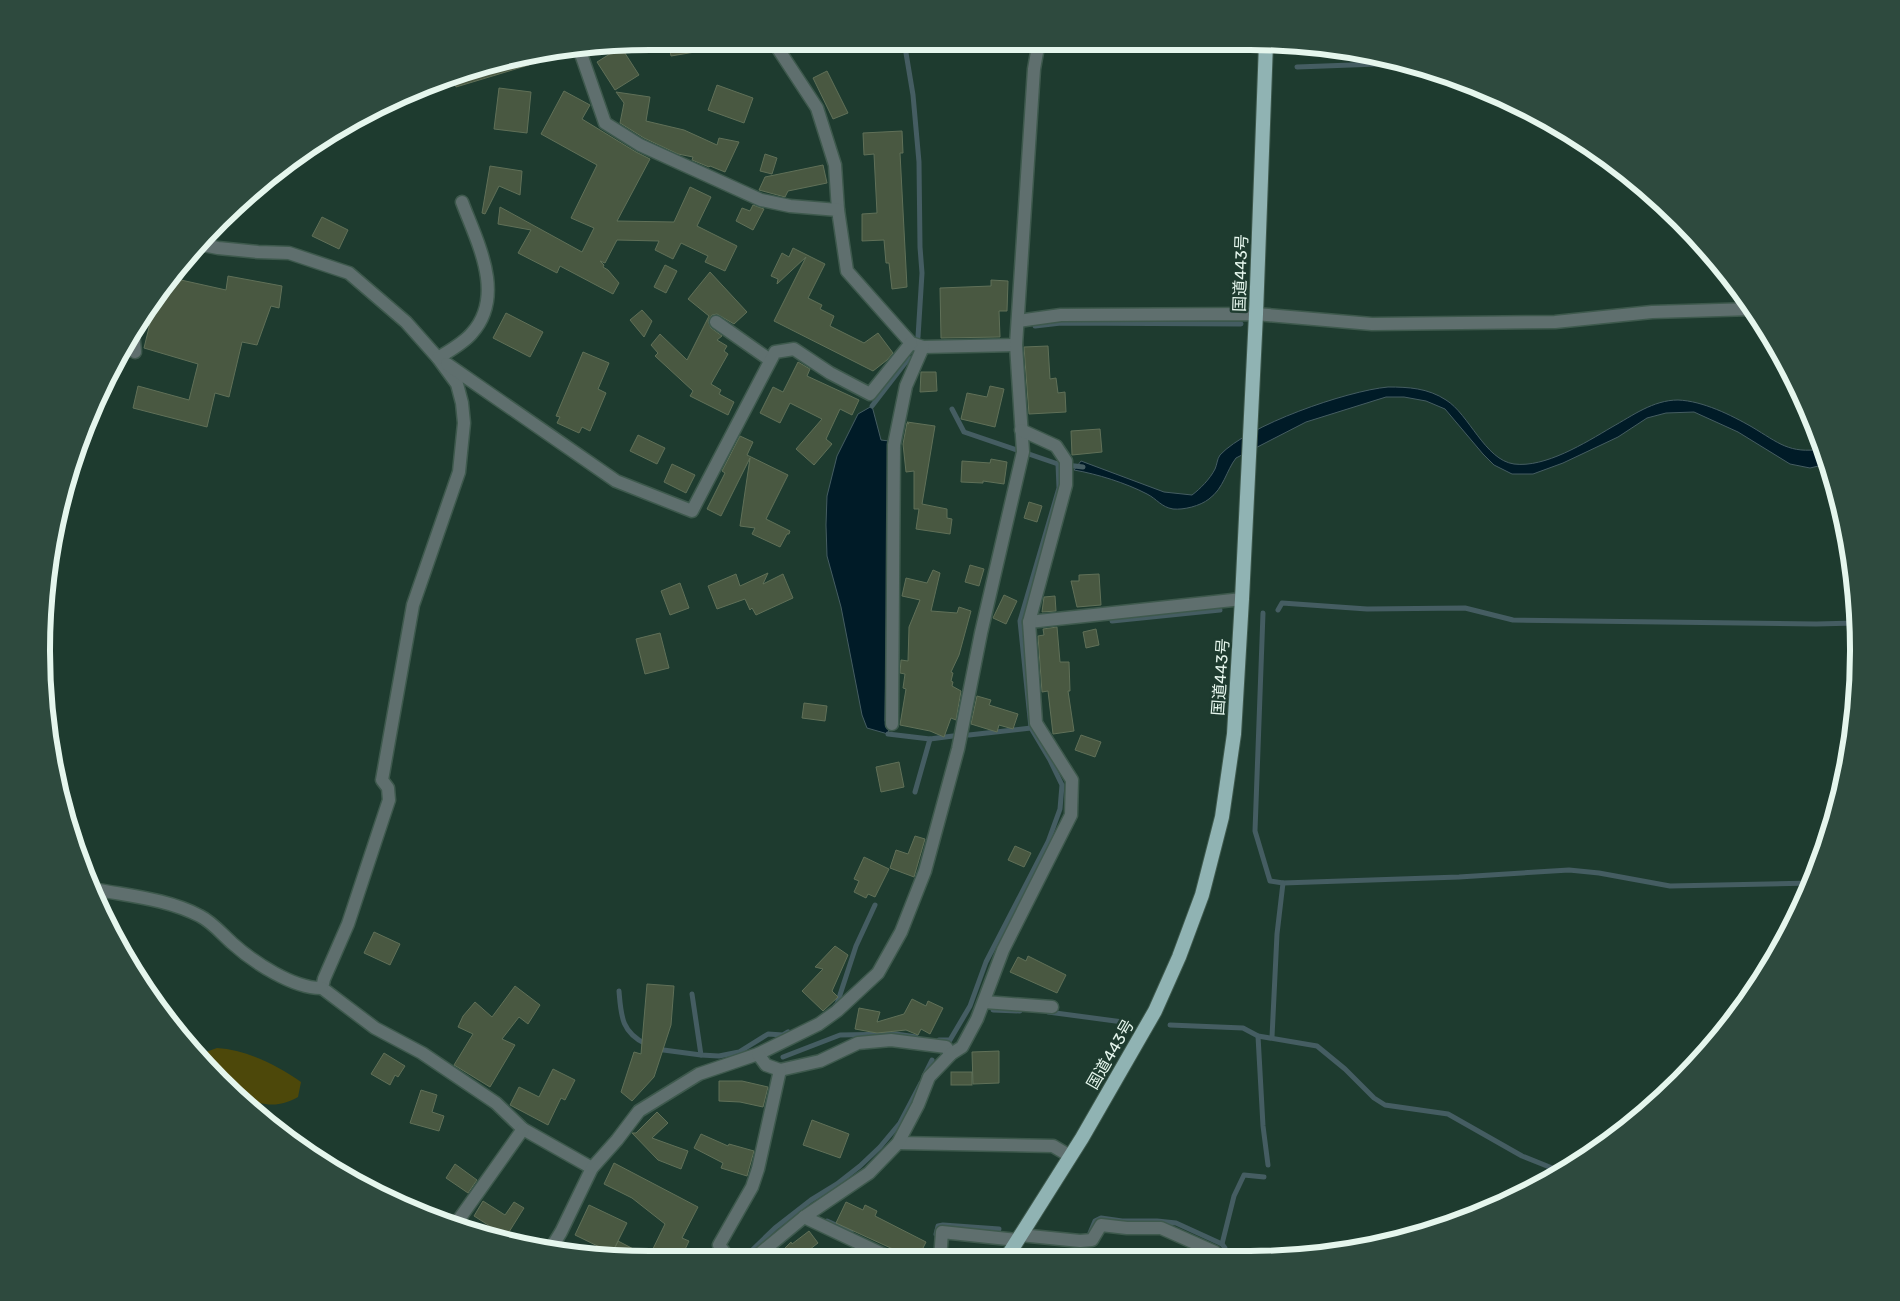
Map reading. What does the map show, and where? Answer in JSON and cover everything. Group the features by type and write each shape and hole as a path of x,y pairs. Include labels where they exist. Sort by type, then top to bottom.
{"highway":[{"name":"国道443号","path":"1011,1251 1070,1156 1155,1011 1180,957 1202,895 1222,817 1234,734 1242,599 1256,314 1266,50"}],"street":[{"path":"778,50 817,108 835,165 838,210 847,271 917,345"},
{"path":"554,1243 592,1168 617,1140 639,1110 699,1074 758,1054 819,1024 878,973 900,932 925,872 958,749 981,633 1023,452 1016,345 1034,69 1037,50"},
{"path":"581,54 605,123 640,145 762,200 790,206 838,210"},
{"path":"438,358 471,335 482,320 488,297 486,265 462,202"},
{"path":"208,245 238,250 289,253 349,273 406,322 438,358 457,384 462,403 464,422 459,472 413,605 382,780 388,788 389,800 348,924 324,979 322,988"},
{"path":"1018,321 1061,315 1256,314 1372,324 1555,322 1652,312 1743,309"},
{"path":"716,322 770,360"},
{"path":"134,343 135,352"},
{"path":"892,724 894,445 906,386 917,345"},
{"path":"438,358 616,481 692,511 775,352 794,349 830,373 870,394 917,345 1016,345"},
{"path":"764,1251 804,1217 869,1173 898,1143 930,1077 951,1054 962,1046 977,1019 1003,950 1071,815 1072,780 1036,723 1029,622 1066,485 1066,461 1056,446 1021,430"},
{"path":"1029,622 1242,599"},
{"path":"101,890 178,906 203,918 239,950 285,979 311,989 322,988 375,1028 422,1053 496,1103 523,1129 592,1168"},
{"path":"984,1002 1052,1007"},
{"path":"758,1054 766,1065 780,1070 820,1061 858,1043 892,1040 946,1047 951,1054"},
{"path":"723,1251 719,1245 752,1187 758,1169 780,1070"},
{"path":"459,1220 523,1129"},
{"path":"898,1143 1053,1146 1070,1156"},
{"path":"804,1217 875,1251"},
{"path":"941,1251 942,1232 1080,1242 1092,1240 1101,1225 1127,1228 1161,1228 1213,1251"}],"shaded area":[{"path":"217,1048 228,1049 261,1059 301,1082 298,1097 279,1104 254,1101 205,1052"}],"water":[{"path":"1388,387 1410,388 1439,396 1462,415 1494,454 1504,461 1514,464 1539,462 1565,453 1643,409 1660,403 1678,400 1697,403 1726,413 1785,446 1801,450 1815,450 1821,465 1810,468 1790,464 1738,432 1694,412 1666,413 1647,418 1618,437 1563,463 1533,474 1512,474 1494,465 1445,409 1426,401 1404,397 1386,397 1306,422 1236,458 1214,495 1201,504 1192,507 1182,509 1169,508 1130,486 1102,476 1074,470 1081,461 1164,492 1192,495 1215,469 1220,455 1252,432 1274,421 1324,402"},
{"path":"872,406 881,440 889,441 885,721 889,727 888,734 867,728 862,715 841,607 827,556 827,496 837,456 858,414"}],"building":[{"path":"670,50 707,50 671,56"},
{"path":"615,51 623,51 639,75 615,90 597,62"},
{"path":"529,63 529,65 456,87 455,83 457,82 495,70"},
{"path":"827,71 848,113 833,119 813,78"},
{"path":"717,85 753,98 744,123 708,110"},
{"path":"499,88 531,92 527,133 494,129"},
{"path":"564,91 590,105 582,119 650,159 617,221 674,222 690,187 711,197 697,226 737,246 725,271 705,262 708,256 681,243 673,259 655,250 659,241 617,240 605,263 600,261 604,265 603,267 619,283 613,294 560,266 557,273 518,253 531,230 498,224 500,207 582,252 594,228 571,218 597,165 541,134"},
{"path":"616,92 650,97 646,121 684,130 717,145 719,138 739,142 725,172 692,160 693,157 678,154 644,138 620,123 624,103"},
{"path":"902,131 903,153 900,153 907,287 892,289 889,263 886,263 884,240 862,241 862,214 877,213 874,154 864,155 863,133"},
{"path":"765,154 777,158 772,174 760,171"},
{"path":"823,165 827,183 788,191 785,197 759,190 765,177"},
{"path":"490,166 522,171 520,195 499,186 485,214 482,213"},
{"path":"753,205 764,209 753,230 736,221 742,208 750,211"},
{"path":"322,217 348,230 339,249 312,236"},
{"path":"793,248 825,264 808,298 822,305 820,309 834,316 830,326 864,343 878,333 893,353 873,371 774,321 806,257 777,284 778,279 771,276 782,253 789,257"},
{"path":"665,265 677,271 666,293 654,287"},
{"path":"710,272 747,312 734,324 717,314 712,315 708,321 711,328 722,336 717,340 727,346 724,351 728,354 711,384 721,390 719,394 734,402 728,415 690,396 693,391 655,356 658,353 651,345 660,334 687,360 709,316 688,299"},
{"path":"228,276 282,286 279,308 271,306 257,345 242,342 229,397 215,393 207,427 133,408 138,386 189,400 198,364 144,348 152,316 174,285 179,279 226,290"},
{"path":"991,280 1008,281 1007,311 999,311 1000,337 941,338 940,288 991,286"},
{"path":"642,310 652,321 644,337 630,320"},
{"path":"506,313 543,332 530,357 493,338"},
{"path":"1048,346 1050,379 1056,378 1058,393 1065,392 1066,412 1029,414 1024,347"},
{"path":"583,352 609,363 598,389 606,393 590,431 582,427 579,433 557,423 560,417 556,416"},
{"path":"798,362 810,369 807,376 859,400 852,415 840,409 826,439 832,444 814,465 796,449 822,419 790,403 780,423 760,413 773,387 783,392"},
{"path":"921,372 936,372 937,391 920,392"},
{"path":"990,386 1004,389 995,427 961,419 967,393 987,397"},
{"path":"907,422 935,426 922,504 947,509 947,518 952,519 950,534 916,529 919,509 914,509 914,471 906,472 903,444 907,423 909,424"},
{"path":"1100,429 1102,452 1072,455 1071,431"},
{"path":"638,435 665,448 657,464 630,451"},
{"path":"740,436 753,442 747,455 788,475 766,519 790,531 780,547 752,534 755,528 740,526 750,458 721,516 707,509 725,473 722,471"},
{"path":"991,459 1007,462 1004,484 983,481 983,483 961,482 962,461 990,463"},
{"path":"672,464 695,475 686,493 664,482"},
{"path":"1029,502 1042,506 1037,522 1024,518"},
{"path":"970,565 984,569 979,586 965,582"},
{"path":"933,570 940,573 931,611 957,613 959,607 971,611 959,655 951,672 953,673 952,686 961,691 956,720 951,718 944,737 930,731 900,725 906,689 903,688 905,674 900,673 901,660 908,661 909,627 920,600 902,596 906,578 927,583"},
{"path":"768,573 763,584 783,574 793,598 756,615 752,608 750,610 745,599 717,609 708,586 736,574 740,586"},
{"path":"1099,574 1101,605 1077,607 1071,581 1079,581 1079,575"},
{"path":"680,583 689,608 670,615 661,591"},
{"path":"1004,595 1017,601 1006,624 993,618"},
{"path":"1055,596 1056,611 1042,612 1044,597"},
{"path":"1057,627 1060,662 1069,662 1070,691 1068,691 1074,731 1053,734 1048,691 1042,692 1038,636 1044,635 1043,629"},
{"path":"1096,629 1099,645 1086,648 1083,632"},
{"path":"660,633 669,668 645,674 636,639"},
{"path":"977,696 991,700 989,705 1018,714 1013,729 999,725 997,732 971,724"},
{"path":"804,703 827,706 825,721 802,718"},
{"path":"1081,735 1101,742 1095,757 1075,750"},
{"path":"899,762 904,787 881,792 876,767"},
{"path":"915,836 925,839 914,877 890,868 896,850 908,854"},
{"path":"1015,846 1031,853 1024,867 1008,860"},
{"path":"864,857 889,869 875,897 868,894 866,898 854,892 859,881 854,879"},
{"path":"374,932 400,944 390,965 364,953"},
{"path":"835,946 848,955 832,991 838,997 823,1011 802,991 823,969 815,967"},
{"path":"1028,956 1066,975 1057,993 1010,972 1018,957 1026,961"},
{"path":"647,984 674,986 671,1025 654,1077 632,1101 621,1092 634,1052 641,1054"},
{"path":"515,986 540,1005 528,1024 519,1017 502,1039 515,1045 490,1087 454,1065 473,1034 458,1027 463,1016 475,1002 492,1017"},
{"path":"912,999 926,1006 928,1001 943,1008 930,1034 921,1029 918,1035 906,1030 877,1033 855,1029 859,1008 880,1012 877,1022 904,1014"},
{"path":"999,1051 999,1083 973,1084 972,1052"},
{"path":"384,1053 405,1066 398,1077 395,1075 390,1085 371,1074"},
{"path":"553,1069 575,1080 565,1100 561,1098 548,1125 510,1105 519,1087 539,1097"},
{"path":"951,1072 972,1072 972,1085 951,1085"},
{"path":"719,1081 742,1081 768,1087 763,1107 740,1102 719,1101"},
{"path":"421,1090 437,1095 432,1112 444,1116 439,1131 410,1123"},
{"path":"657,1112 668,1123 652,1138 688,1151 681,1169 658,1160 632,1133 636,1133"},
{"path":"812,1120 849,1134 840,1158 803,1145"},
{"path":"701,1134 728,1146 729,1144 754,1151 747,1176 721,1168 723,1163 694,1148"},
{"path":"614,1163 698,1207 682,1238 689,1241 684,1251 652,1251 665,1224 632,1198 604,1184"},
{"path":"455,1164 477,1180 468,1193 446,1178"},
{"path":"483,1201 505,1215 514,1202 524,1208 508,1234 495,1231 474,1216"},
{"path":"846,1202 863,1210 865,1205 877,1211 875,1216 926,1242 922,1251 897,1251 836,1223"},
{"path":"589,1205 627,1223 613,1250 604,1249 575,1235"},
{"path":"809,1231 818,1243 808,1251 782,1251 791,1242 792,1244"},
{"path":"618,1241 637,1251 614,1250"}],"waterway":[{"path":"906,50 913,95 919,162 922,273 918,337"},
{"path":"1297,67 1377,64"},
{"path":"1035,326 1061,323 1241,324"},
{"path":"872,406 909,358"},
{"path":"952,409 964,432 1058,464 1083,467"},
{"path":"939,1040 950,1040 970,1006 986,962 1048,842 1060,809 1062,785 1031,728 1020,621 1059,488 1058,464"},
{"path":"1278,610 1282,603 1367,609 1465,608 1513,620 1849,623"},
{"path":"1112,621 1220,610"},
{"path":"1263,613 1255,831 1270,881 1283,883 1459,877 1569,870 1599,873 1670,886 1803,883"},
{"path":"969,735 1031,728"},
{"path":"888,734 930,739 953,736"},
{"path":"915,792 930,739"},
{"path":"1272,1037 1277,934 1283,883"},
{"path":"835,1006 856,946 875,905"},
{"path":"619,991 622,1015 627,1028 646,1044"},
{"path":"692,994 701,1055 719,1056 739,1052 768,1034 783,1035 788,1032"},
{"path":"993,1010 1020,1011"},
{"path":"1048,1012 1123,1022"},
{"path":"1170,1025 1243,1028 1258,1036 1317,1046 1345,1069 1374,1098 1385,1105 1448,1114 1522,1156 1554,1169"},
{"path":"783,1057 840,1035 896,1034 916,1037"},
{"path":"1258,1036 1263,1126 1268,1165"},
{"path":"656,1049 701,1055"},
{"path":"924,1076 932,1060"},
{"path":"751,1251 775,1228 811,1200 837,1184 880,1147 900,1123 921,1083"},
{"path":"1222,1244 1234,1196 1244,1175 1264,1177"},
{"path":"1090,1233 1095,1221 1101,1218 1122,1221 1176,1223 1222,1244 1225,1251"},
{"path":"827,1221 851,1232"},
{"path":"936,1234 938,1226 943,1225 999,1229"}]}
